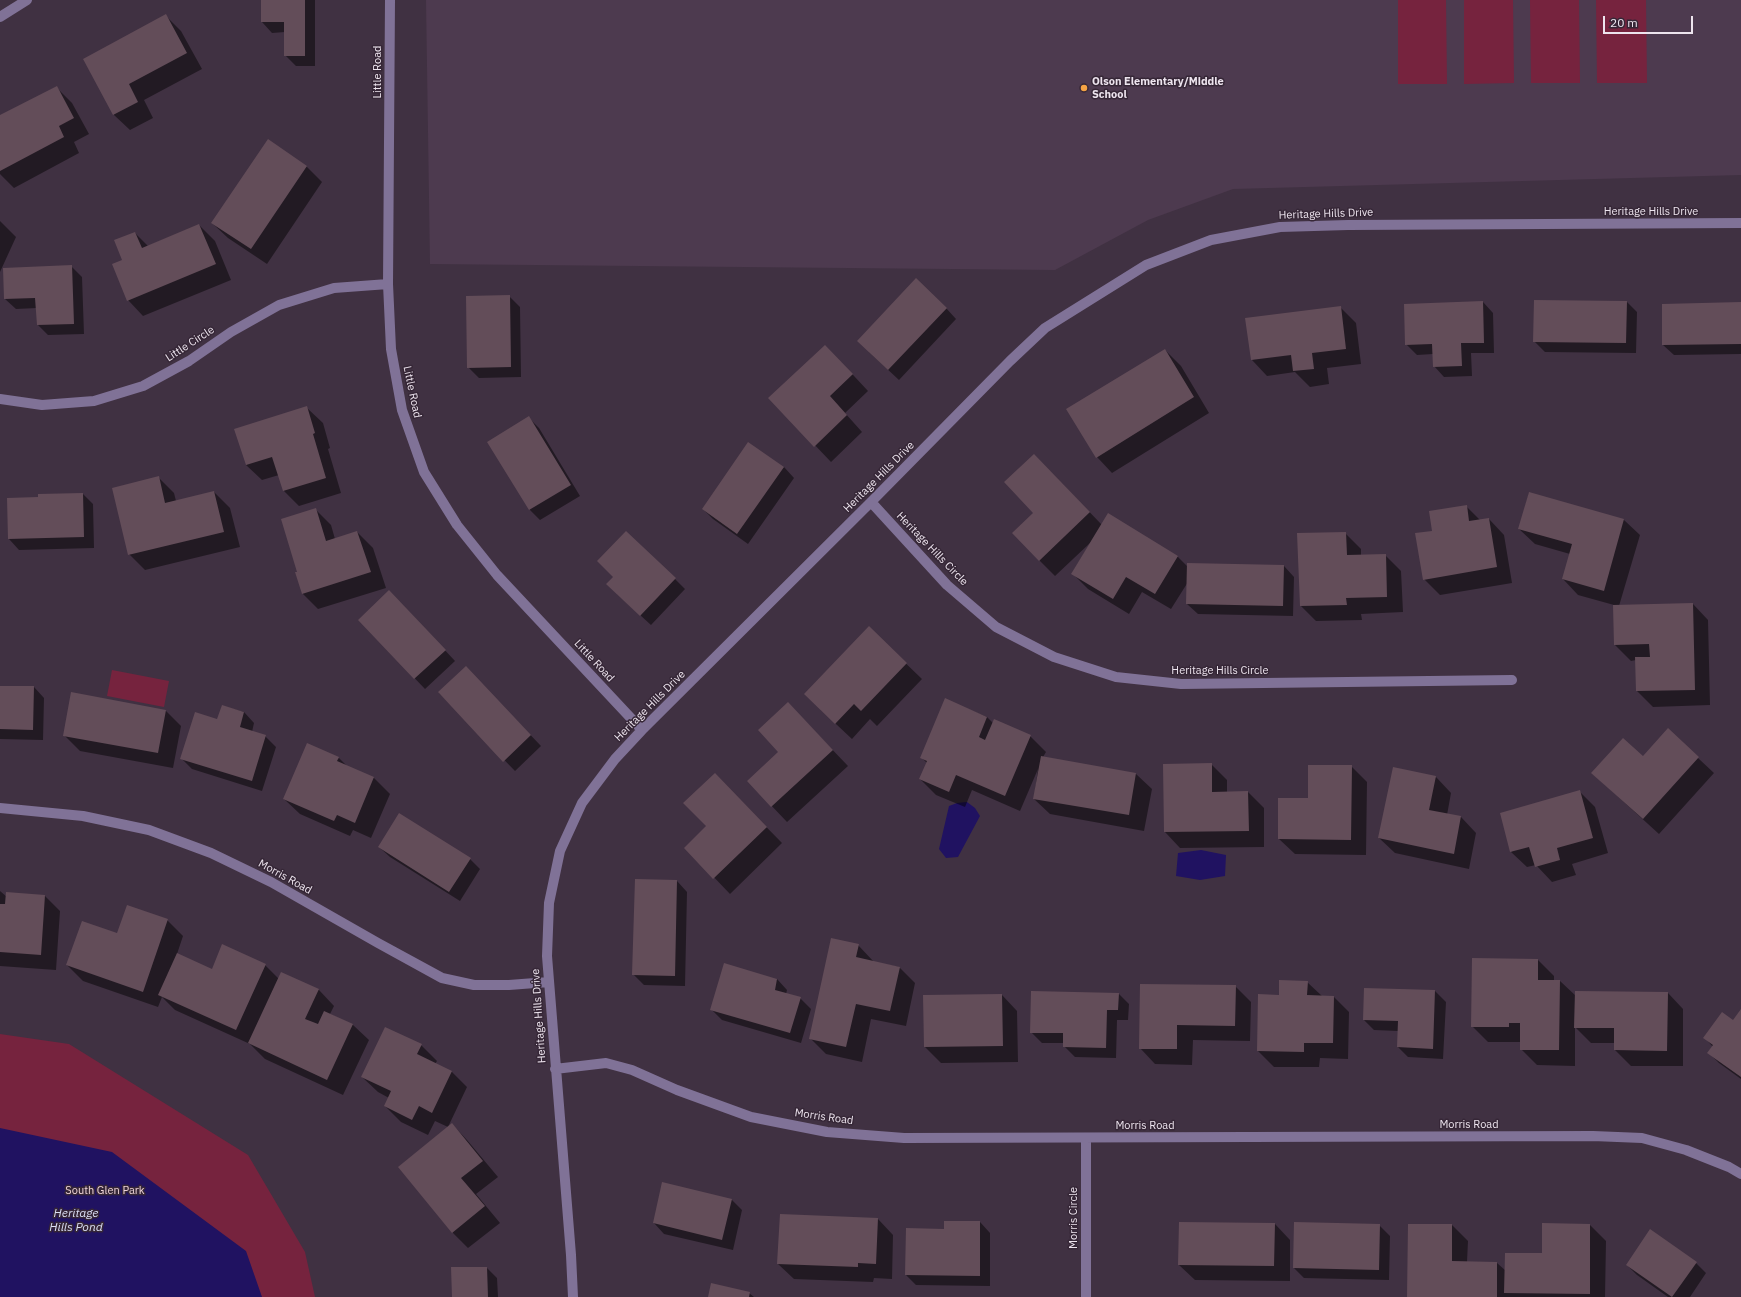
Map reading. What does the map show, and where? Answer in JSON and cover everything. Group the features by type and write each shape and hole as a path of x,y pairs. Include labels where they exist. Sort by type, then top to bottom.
{"street":[{"path":"0,17 27,0"},
{"name":"Little Road","path":"390,0 388,284 391,349 402,410 424,472 457,525 497,575 642,730"},
{"name":"Heritage Hills Drive","path":"573,1297 547,956 549,903 560,851 582,803 614,759 642,730 1010,361 1045,328 1146,265 1212,240 1280,227 1348,225 1741,223"},
{"name":"Little Circle","path":"0,399 42,405 94,401 143,386 189,361 230,332 279,305 334,288 388,284"},
{"name":"Heritage Hills Circle","path":"871,502 947,585 996,627 1054,657 1116,677 1182,684 1512,680"},
{"name":"Morris Road","path":"0,808 83,816 149,830 211,853 271,882 442,978 474,985 509,985 548,982"},
{"name":"Morris Road","path":"555,1069 606,1063 632,1070 677,1090 751,1117 827,1132 904,1138 1593,1136 1642,1138 1686,1150 1730,1167 1741,1174"},
{"name":"Morris Circle","path":"1086,1138 1086,1297"}],"shaded area":[{"name":"Olson Elementary/Middle School","path":"426,0 1741,0 1741,175 1233,189 1148,220 1055,270 430,264"}],"green space":[{"path":"1398,0 1446,0 1447,84 1398,84"},
{"path":"1464,0 1513,0 1514,83 1464,84"},
{"path":"1530,0 1579,0 1580,83 1531,83"},
{"path":"1596,0 1646,0 1647,83 1597,83"},
{"path":"112,670 169,681 164,707 107,696"},
{"name":"South Glen Park","path":"0,1034 69,1044 248,1155 305,1252 315,1297 0,1297"}],"water":[{"path":"967,802 975,808 980,816 958,857 946,858 939,849 949,806"},
{"path":"1201,850 1226,855 1225,876 1200,880 1176,876 1178,853"},
{"name":"Heritage Hills Pond","path":"0,1128 112,1152 246,1251 262,1297 0,1297"}],"building":[{"path":"261,0 305,0 305,56 284,56 284,22 261,22"},
{"path":"166,14 187,53 129,84 138,102 113,115 83,59"},
{"path":"57,86 74,118 59,126 64,137 0,171 0,115"},
{"path":"268,139 307,166 251,249 211,223"},
{"path":"199,224 216,264 127,301 112,264 122,260 114,240 135,232 142,248"},
{"path":"72,265 74,324 37,325 35,298 4,299 3,268"},
{"path":"916,278 947,308 888,370 857,341"},
{"path":"510,295 511,367 467,368 466,296"},
{"path":"1534,300 1627,301 1626,343 1533,342"},
{"path":"1483,301 1484,343 1461,343 1462,366 1433,367 1432,344 1405,345 1404,304"},
{"path":"1741,302 1741,344 1662,345 1662,304"},
{"path":"1341,306 1346,349 1312,353 1314,369 1293,371 1291,355 1251,360 1245,318"},
{"path":"825,345 853,374 830,396 847,415 814,447 768,398"},
{"path":"1165,349 1194,397 1096,458 1066,409"},
{"path":"307,406 315,433 313,434 326,478 283,491 272,457 246,465 234,429"},
{"path":"529,416 571,485 529,510 487,442"},
{"path":"748,442 784,467 737,534 702,509"},
{"path":"1034,454 1090,512 1039,561 1012,533 1033,513 1004,482"},
{"path":"159,476 165,503 214,491 224,532 128,555 112,488"},
{"path":"1529,492 1624,519 1604,591 1562,579 1572,544 1518,529"},
{"path":"83,493 84,537 8,539 7,498 38,497 38,494"},
{"path":"1467,505 1469,521 1489,518 1497,567 1423,580 1415,533 1432,531 1429,511"},
{"path":"316,508 326,541 357,531 371,572 302,594 281,519"},
{"path":"1108,513 1178,556 1155,594 1126,577 1113,599 1071,574"},
{"path":"626,531 676,578 640,616 606,584 613,577 597,561"},
{"path":"1346,532 1347,555 1386,554 1387,597 1346,598 1347,605 1300,606 1297,533"},
{"path":"1187,563 1284,565 1283,606 1186,604"},
{"path":"389,590 446,650 414,679 358,620"},
{"path":"1693,603 1695,690 1636,691 1635,657 1650,657 1649,644 1614,645 1613,605"},
{"path":"869,626 907,663 861,711 854,704 835,724 804,694"},
{"path":"466,666 531,735 503,762 438,692"},
{"path":"0,686 34,686 33,730 0,729"},
{"path":"71,692 166,710 158,753 63,736"},
{"path":"945,698 987,717 979,737 985,740 994,719 1031,735 1005,796 956,775 949,792 919,779 927,761 920,758"},
{"path":"788,702 833,750 771,807 747,781 778,752 758,730"},
{"path":"222,705 244,712 240,727 266,735 252,781 180,759 195,712 217,719"},
{"path":"1668,728 1699,757 1643,819 1591,773 1623,738 1643,756"},
{"path":"307,743 339,757 337,761 374,777 355,823 337,815 334,821 283,799"},
{"path":"1041,756 1136,773 1129,815 1033,799"},
{"path":"1212,763 1212,792 1248,791 1249,831 1164,832 1163,764"},
{"path":"1308,765 1352,765 1351,840 1278,839 1278,798 1308,798"},
{"path":"1393,767 1436,776 1429,810 1461,816 1454,854 1378,838"},
{"path":"715,773 767,827 713,879 684,848 706,826 683,803"},
{"path":"1580,790 1593,838 1557,848 1560,860 1535,867 1529,847 1510,852 1500,813"},
{"path":"399,813 471,858 449,892 378,847"},
{"path":"635,879 677,880 675,976 632,975"},
{"path":"6,892 45,895 41,955 0,952 0,904 5,904"},
{"path":"127,905 168,919 143,992 66,965 82,921 117,933"},
{"path":"831,938 859,944 856,957 900,967 890,1011 856,1004 846,1047 809,1039"},
{"path":"222,944 266,964 236,1030 158,995 177,953 212,969"},
{"path":"1472,958 1538,959 1538,980 1560,980 1559,1050 1520,1050 1520,1023 1509,1023 1509,1027 1471,1027"},
{"path":"724,963 777,979 775,990 801,997 790,1033 710,1010"},
{"path":"281,972 319,989 305,1019 318,1024 324,1011 353,1024 327,1080 248,1043"},
{"path":"1279,980 1308,981 1307,995 1334,996 1333,1043 1304,1043 1304,1052 1257,1051 1258,994 1279,995"},
{"path":"1140,984 1236,985 1235,1026 1177,1025 1177,1049 1139,1049"},
{"path":"1364,988 1435,990 1433,1049 1397,1047 1398,1021 1363,1020"},
{"path":"1031,991 1119,993 1118,1010 1107,1010 1106,1048 1063,1047 1063,1033 1030,1033"},
{"path":"1575,991 1668,992 1667,1051 1614,1050 1614,1028 1574,1028"},
{"path":"1002,994 1003,1046 924,1047 923,995"},
{"path":"1741,1009 1741,1077 1707,1053 1713,1045 1703,1038 1722,1012 1733,1020"},
{"path":"385,1027 422,1044 417,1054 452,1071 432,1113 419,1106 412,1120 384,1106 391,1091 361,1077"},
{"path":"452,1123 483,1161 461,1178 485,1206 452,1233 398,1167"},
{"path":"662,1182 732,1199 722,1240 653,1223"},
{"path":"780,1214 878,1218 876,1264 858,1263 858,1267 777,1264"},
{"path":"944,1221 980,1221 980,1276 905,1275 906,1228 944,1229"},
{"path":"1179,1222 1275,1223 1274,1266 1178,1265"},
{"path":"1294,1222 1380,1224 1379,1270 1293,1268"},
{"path":"1542,1223 1590,1224 1590,1294 1504,1293 1505,1253 1542,1253"},
{"path":"1408,1224 1452,1224 1452,1261 1497,1262 1497,1297 1407,1297"},
{"path":"1650,1229 1697,1262 1672,1297 1626,1265"},
{"path":"451,1267 487,1267 488,1297 452,1297"},
{"path":"711,1283 750,1292 749,1297 708,1297"}],"place":[{"name":"Olson Elementary/Middle School","path":"1084,88"}]}
